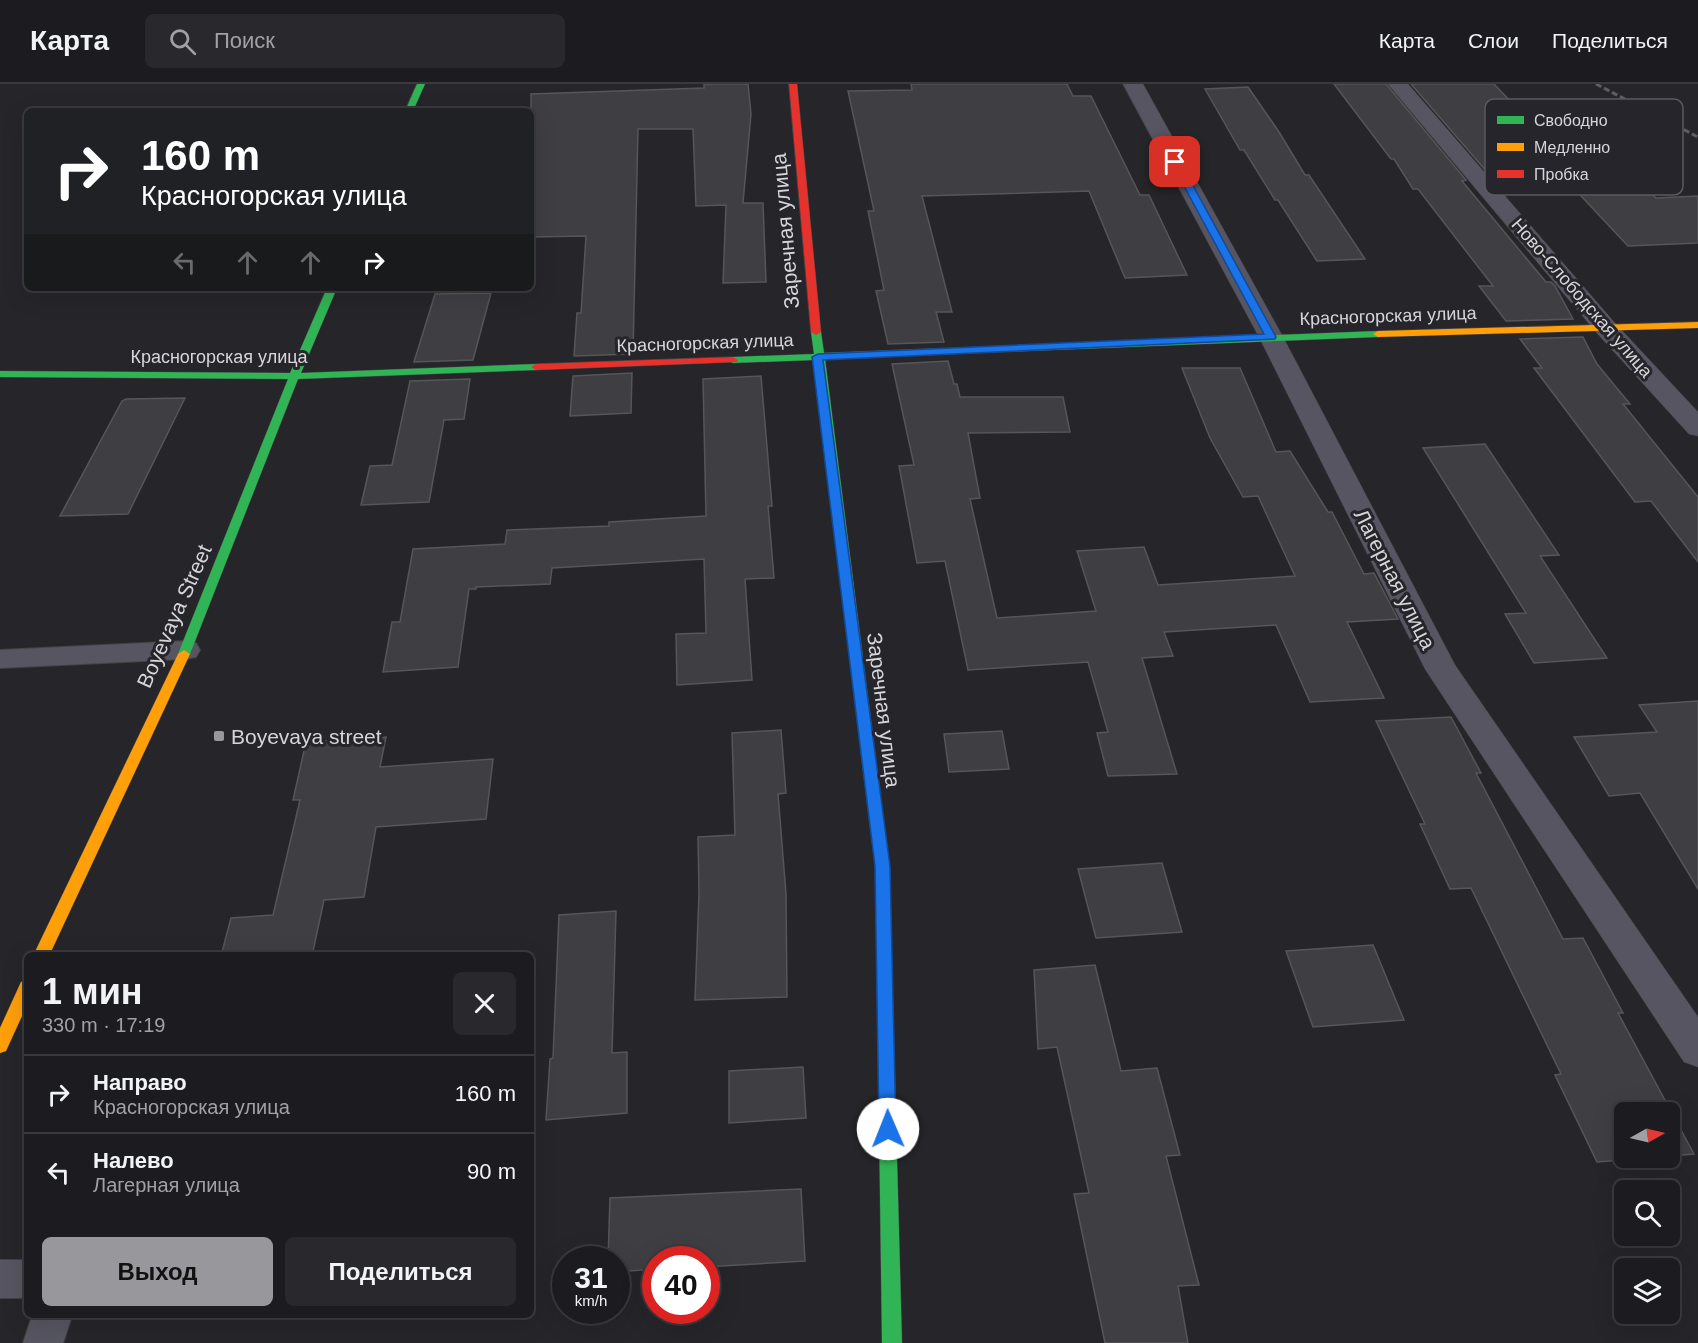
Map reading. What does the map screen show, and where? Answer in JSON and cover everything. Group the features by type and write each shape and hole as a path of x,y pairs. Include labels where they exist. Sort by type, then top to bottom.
{"street":[{"path":"410,108 421,84"},
{"name":"Заречная улица","path":"793,84 818,357 882,866 892,1343"},
{"name":"Лагерная улица","path":"1133,84 1271,337 1441,669 1698,1050"},
{"name":"Ново-Слободская улица","path":"1398,84 1485,186"},
{"name":"Ново-Слободская улица","path":"1493,195 1605,327 1698,428"},
{"name":"Boyevaya Street","path":"43,952 186,650 294,376 331,291"},
{"name":"Красногорская улица","path":"0,374 294,376 818,357 1271,337 1698,325"},
{"path":"0,1046 24,994"}],"lane":[{"path":"0,659 186,650"},
{"path":"0,1279 24,1279"},
{"path":"43,1343 51,1318"}],"building":[{"path":"704,84 748,84 751,114 743,203 763,203 766,282 723,283 726,205 696,206 693,129 638,129 633,354 574,356 577,313 581,313 586,236 534,237 534,108 531,108 531,94 704,88"},
{"path":"911,84 1067,84 1073,96 1091,96 1140,195 1149,195 1187,275 1125,278 1089,191 922,196 952,312 936,312 944,342 888,344 876,291 884,290 868,211 874,211 848,91 912,90"},
{"path":"1334,84 1386,84 1466,180 1462,181 1546,282 1551,282 1555,286 1573,319 1506,321 1479,286 1493,286 1418,189 1413,189 1394,159 1391,159"},
{"path":"1411,84 1494,84 1508,99 1485,99 1485,170"},
{"path":"1248,87 1305,175 1309,175 1365,259 1317,261 1244,150 1240,150 1205,89"},
{"path":"1580,195 1653,195 1656,198 1698,196 1698,243 1628,246"},
{"path":"491,293 473,360 414,362 435,294"},
{"path":"1583,337 1597,364 1630,404 1623,404 1698,497 1698,562 1651,501 1635,502 1534,368 1542,368 1520,339"},
{"path":"948,361 960,397 1063,397 1070,432 968,433 980,498 970,499 997,618 1096,611 1077,551 1144,547 1158,585 1295,576 1258,496 1243,497 1210,438 1182,368 1240,368 1276,452 1290,451 1328,512 1332,512 1364,574 1374,573 1398,619 1347,622 1384,698 1310,702 1276,625 1164,632 1173,656 1142,658 1177,774 1108,776 1097,733 1108,732 1088,662 968,670 945,561 917,563 899,466 914,465 892,364"},
{"path":"632,373 631,413 570,416 573,376"},
{"path":"761,376 772,506 768,506 774,578 745,579 752,680 677,685 676,634 706,633 704,559 552,568 550,584 469,589 458,667 383,672 392,622 400,622 413,549 505,544 507,530 609,526 609,522 706,516 703,379"},
{"path":"470,379 464,419 444,420 429,502 361,505 370,466 392,465 410,381"},
{"path":"185,398 128,514 60,516 122,401 126,399"},
{"path":"1485,444 1559,555 1540,556 1607,658 1534,663 1505,614 1526,613 1423,448"},
{"path":"1698,701 1698,889 1640,793 1609,796 1574,737 1657,732 1639,705"},
{"path":"1451,717 1481,773 1476,773 1563,939 1583,938 1623,1013 1618,1013 1666,1102 1614,1102 1614,1161 1597,1162 1555,1075 1561,1074 1471,888 1450,889 1420,824 1425,824 1376,721"},
{"path":"781,730 786,793 778,794 786,894 787,997 695,1000 699,893 698,837 735,835 732,733"},
{"path":"1002,731 1009,769 949,772 944,734"},
{"path":"386,737 380,767 493,759 486,819 376,827 364,897 324,900 313,952 222,952 231,918 273,915 300,800 293,800 306,742"},
{"path":"1162,863 1182,932 1096,938 1078,869"},
{"path":"616,911 612,1053 627,1052 627,1113 546,1120 550,1059 553,1058 559,915"},
{"path":"1373,945 1404,1020 1313,1027 1286,951"},
{"path":"1095,965 1121,1071 1157,1068 1180,1155 1166,1156 1199,1285 1178,1286 1188,1343 1105,1343 1074,1194 1089,1193 1057,1047 1038,1049 1034,970"},
{"path":"803,1067 806,1118 729,1123 729,1071"},
{"path":"1680,1128 1694,1154 1680,1155"},
{"path":"801,1189 805,1261 720,1266 720,1246 642,1246 642,1270 630,1271 630,1246 608,1246 610,1198"}],"railway":[{"path":"1596,84 1625,99"},
{"path":"1683,129 1698,137"}],"traffic: fast":[{"path":"410,108 421,84"},
{"path":"184,654 294,376 331,291"},
{"path":"816,332 868,753"},
{"path":"733,360 1378,334"},
{"path":"0,374 294,376 536,367"},
{"path":"886,1047 892,1343"}],"traffic: slow":[{"path":"1378,334 1698,325"},
{"path":"43,952 184,654"},
{"path":"868,753 882,866 886,1047"},
{"path":"0,1046 24,994"}],"traffic: jam":[{"path":"793,84 816,332"},
{"path":"536,367 733,360"}],"place":[{"name":"Boyevaya street","path":"219,736"}],"route":[{"path":"888,1129 882,866 818,357 1271,337 1175,162"}]}
